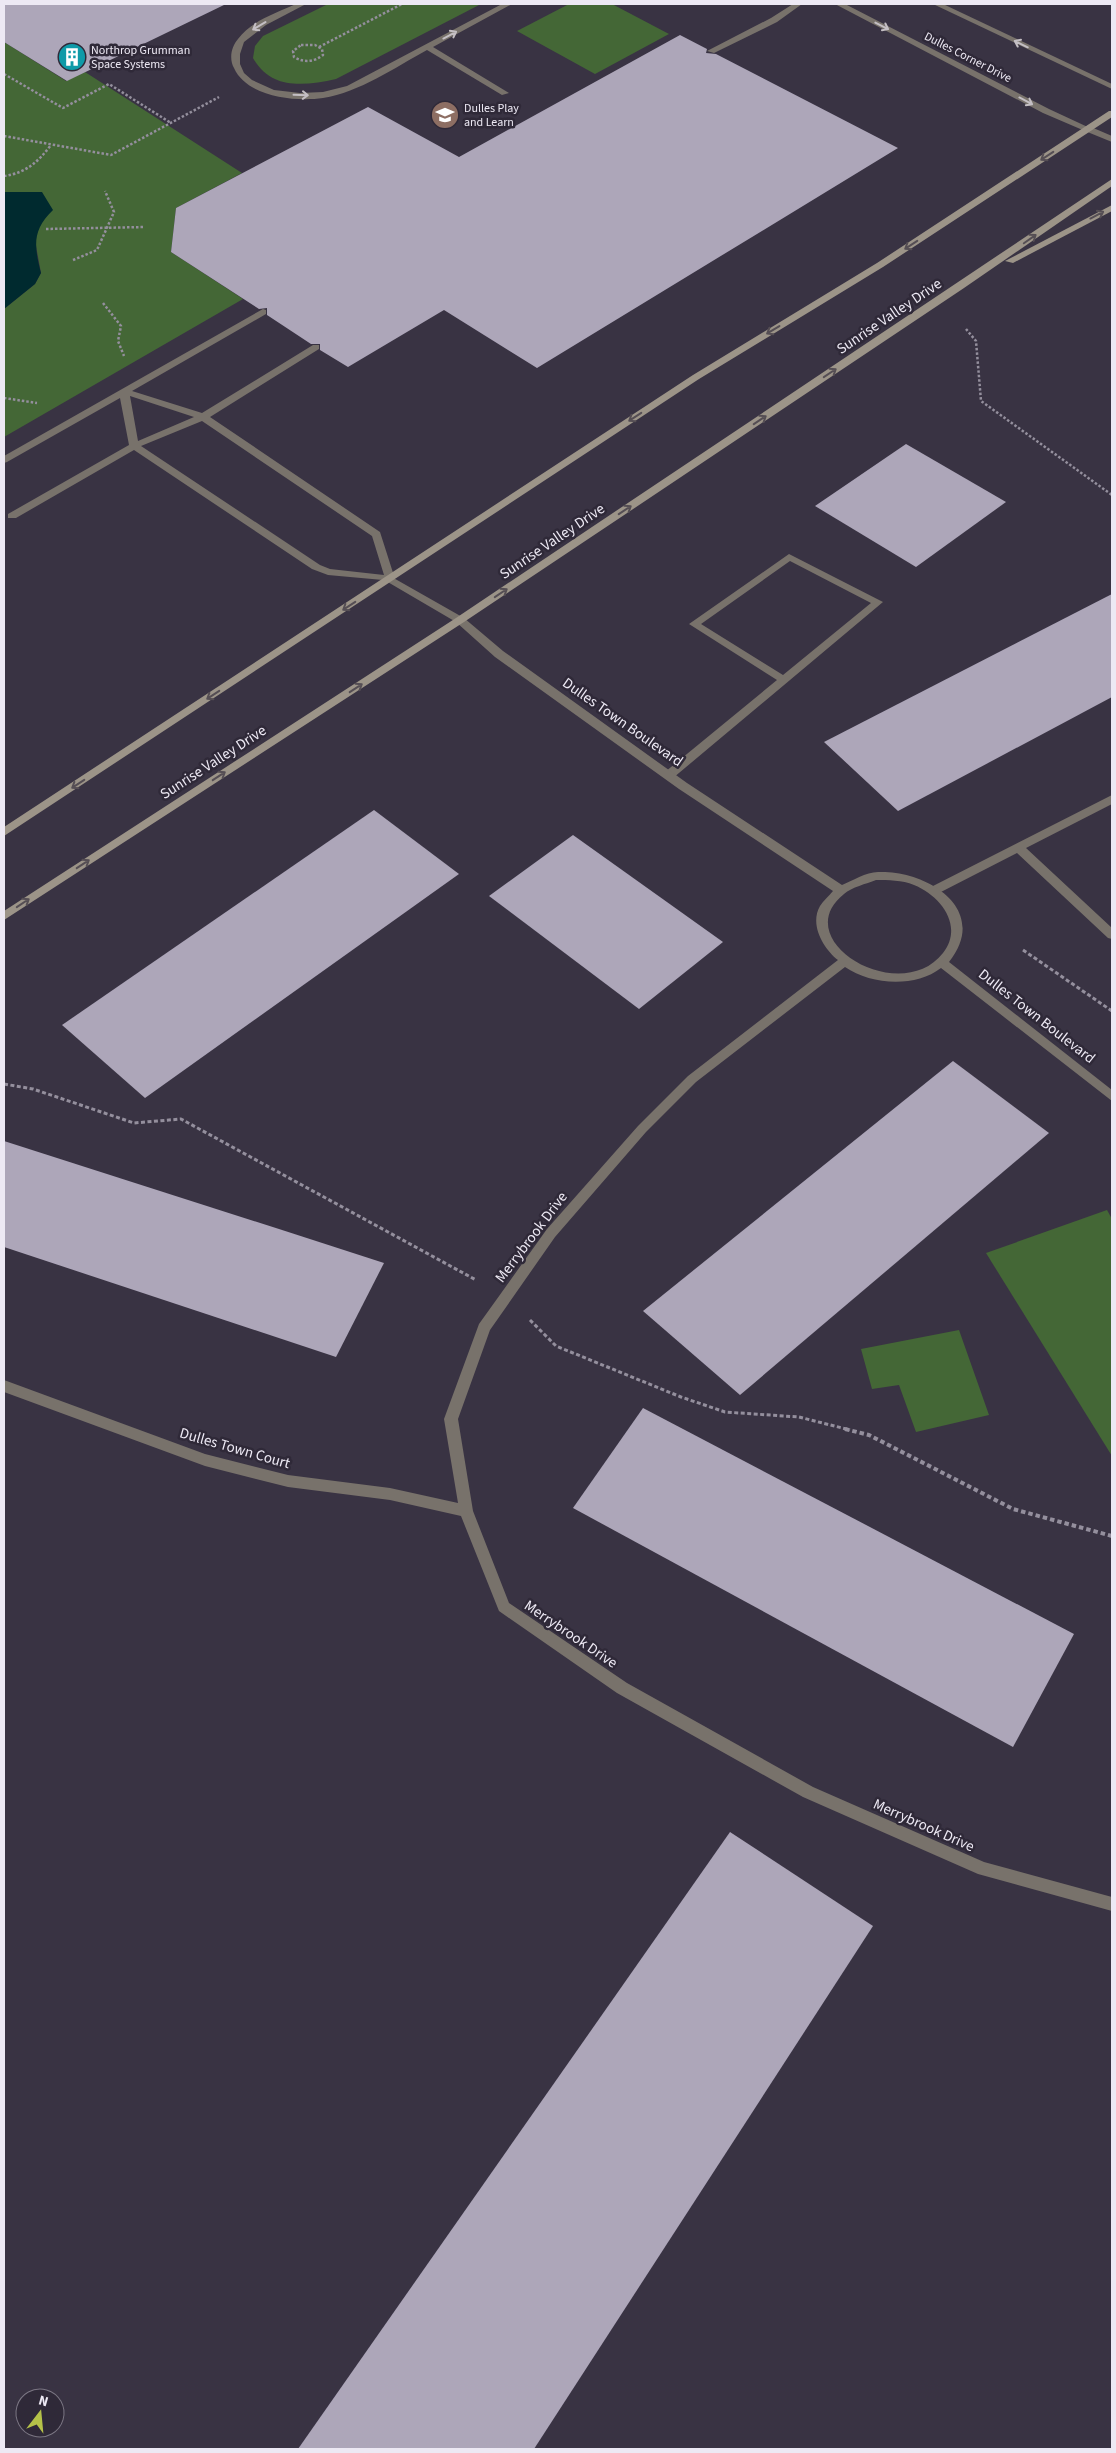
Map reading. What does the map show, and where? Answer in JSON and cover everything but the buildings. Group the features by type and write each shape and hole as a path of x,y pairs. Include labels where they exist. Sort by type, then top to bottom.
{"main road":[{"path":"4,832 696,377 880,265 1112,113"},
{"name":"Sunrise Valley Drive","path":"4,916 460,620 961,286 1112,182"},
{"path":"961,286 1112,208"}],"street":[{"path":"302,4 255,28 240,40 236,53 236,63 240,75 248,81 277,93 302,96 324,94 350,88 508,4"},
{"path":"711,51 774,20 798,4"},
{"name":"Dulles Corner Drive","path":"838,4 1046,111 1112,139"},
{"path":"937,4 1112,87"},
{"path":"427,47 505,93"},
{"path":"4,460 263,312"},
{"path":"12,516 134,446 203,417 316,347"},
{"path":"124,391 203,417 376,534 390,579 328,572 316,567 134,446 124,391"},
{"path":"669,776 878,602 789,557 694,624 784,680"},
{"name":"Dulles Town Boulevard","path":"390,579 460,620 499,654 669,776 839,890"},
{"path":"935,890 1112,799"},
{"path":"1018,848 1112,935"},
{"path":"875,876 896,876 917,881 935,890 949,903 957,919 958,935 954,950 942,963 925,972 905,977 883,977 862,971 844,962 830,948 823,933 822,917 828,902 839,890 856,880 875,876"},
{"name":"Merrybrook Drive","path":"844,962 692,1078 606,1168 551,1233 484,1328 452,1419 466,1511 504,1607 622,1688 808,1792 983,1869 1112,1904"},
{"name":"Dulles Town Boulevard","path":"942,963 1112,1096"},
{"name":"Dulles Town Court","path":"4,1386 205,1460 288,1481 390,1494 466,1511"}],"path":[{"path":"319,47 322,49 323,54 312,61 302,60 292,54 294,49 301,46 319,47 402,4"},
{"path":"4,74 64,108 109,84 171,123"},
{"path":"4,136 111,154 248,81"},
{"path":"4,176 28,170 38,163 51,145"},
{"path":"73,260 97,250 114,212 105,191"},
{"path":"46,229 145,228"},
{"path":"103,304 108,307 121,326 118,341 125,357 151,376"},
{"path":"966,329 976,341 981,401 1112,495"},
{"path":"1023,950 1112,1011"},
{"path":"4,1084 33,1089 134,1124 181,1119 507,1296 556,1346 681,1397 725,1412 799,1416 868,1435 1013,1509 1112,1536"}],"green space":[{"path":"328,4 481,4 336,79 312,83 289,83 269,76 260,68 253,58 255,46 263,36"},
{"path":"569,4 612,4 669,34 595,74 517,31"},
{"path":"4,42 66,81 85,72 242,173 176,208 171,252 243,299 4,437 4,309 35,284 41,273 36,246 36,233 42,221 42,192 4,192"},
{"path":"1107,1210 1112,1219 1112,1456 986,1253"},
{"path":"959,1330 989,1415 916,1432 899,1385 872,1389 861,1349"}],"shaded area":[{"path":"4,192 42,192 53,210 41,224 36,239 41,273 35,284 4,309"}],"place":[{"name":"Northrop Grumman Space Systems","path":"72,57"},
{"name":"Dulles Play and Learn","path":"445,115"}]}
